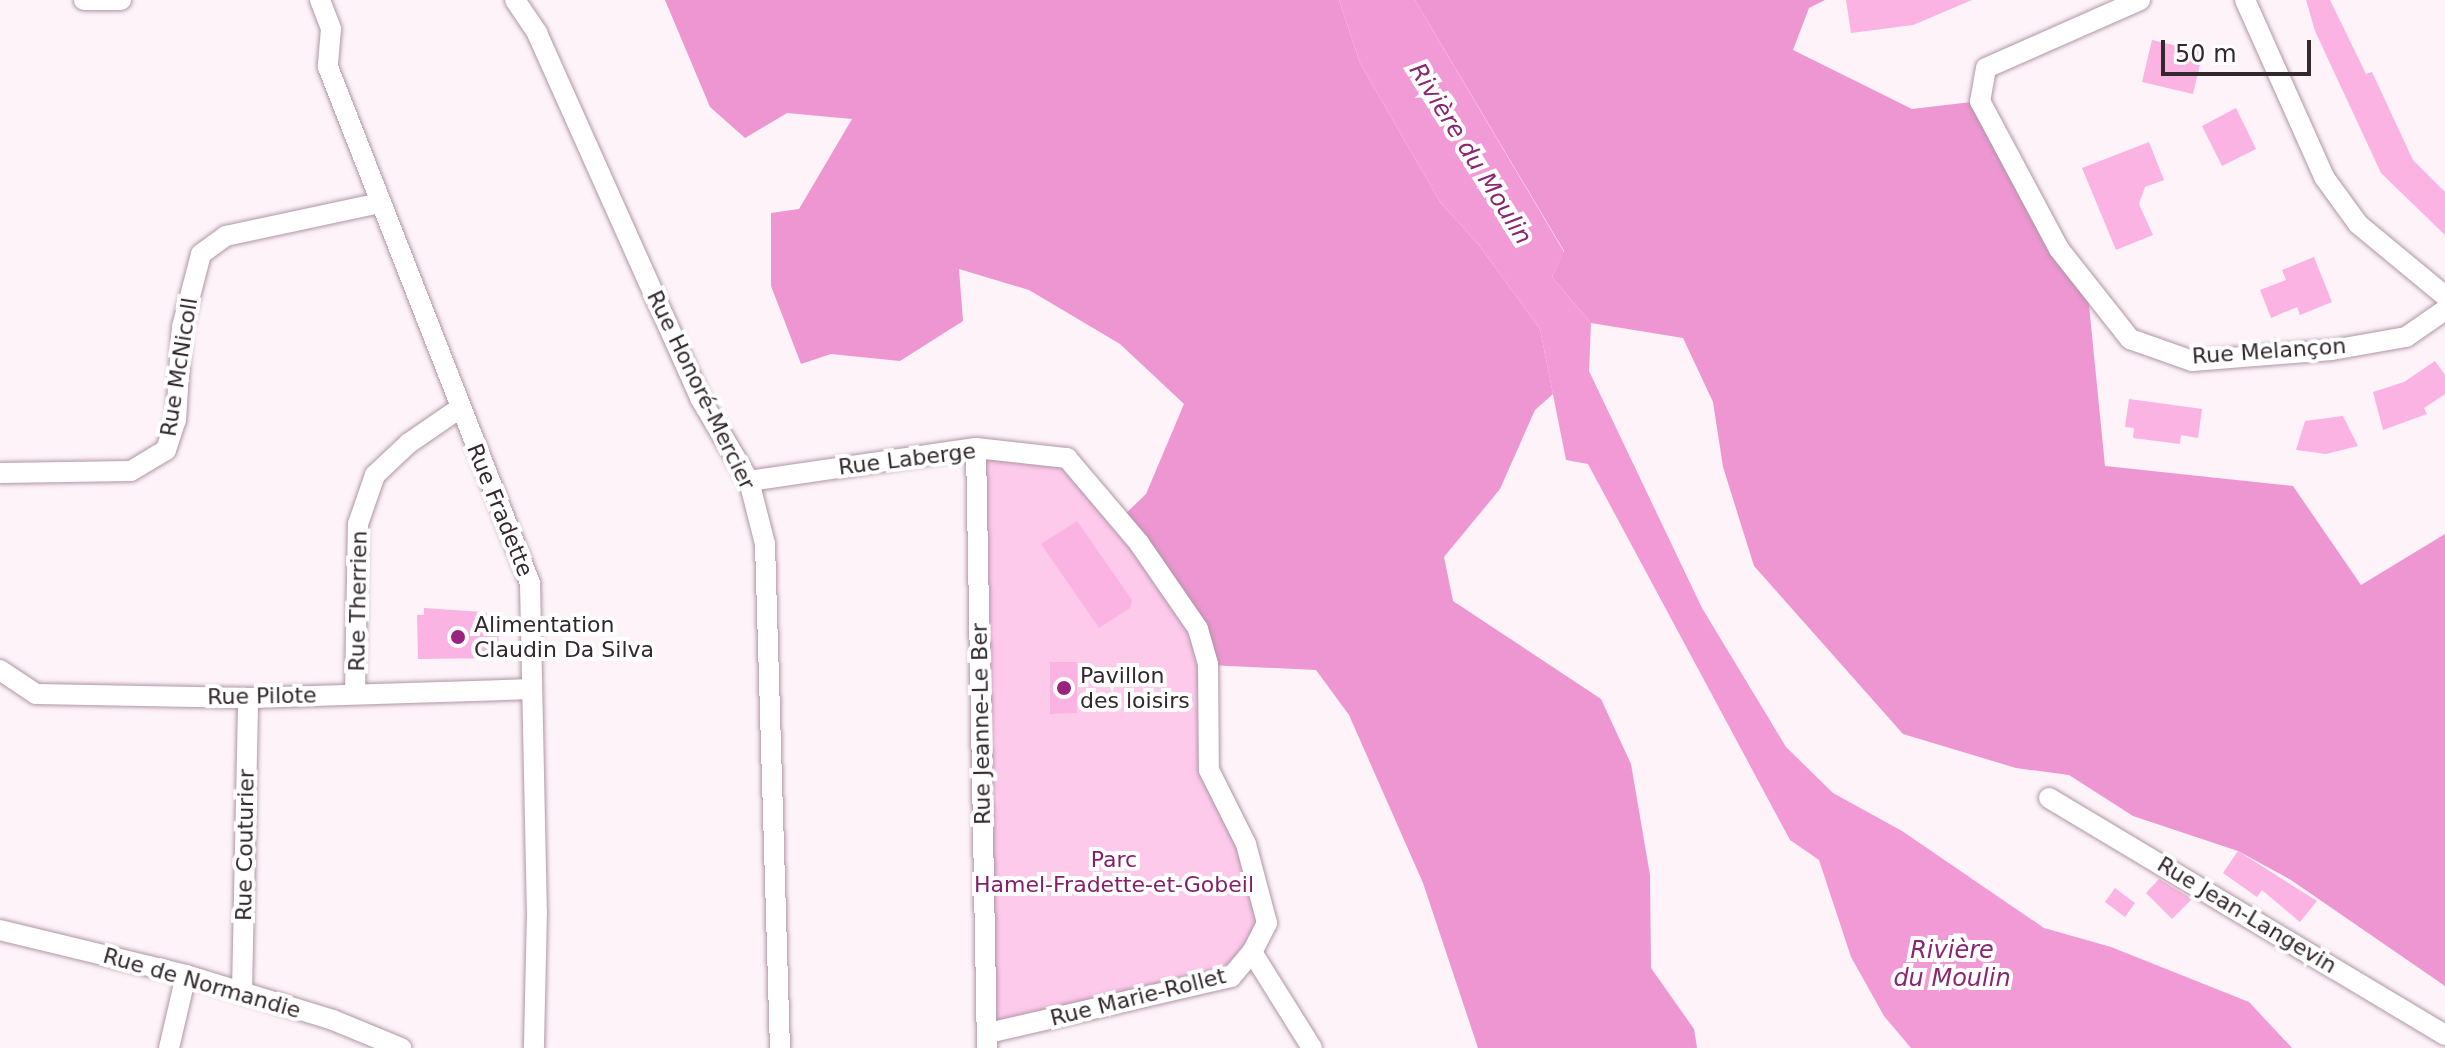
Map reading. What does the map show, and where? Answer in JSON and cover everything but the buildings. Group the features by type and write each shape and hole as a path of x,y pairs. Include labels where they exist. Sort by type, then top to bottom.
{"street":[{"path":"84,0 121,0"},
{"name":"Rue Fradette","path":"320,0 331,29 328,67 530,583 534,1048"},
{"name":"Rue Honoré-Mercier","path":"515,0 537,33 700,398 749,481 770,586 780,1048"},
{"name":"Rue Melançon","path":"2140,0 1986,68 1980,101 2059,249 2130,339 2192,361 2332,350 2406,337 2445,310"},
{"path":"2245,0 2324,177 2358,224 2445,296"},
{"name":"Rue McNicoll","path":"0,473 131,471 166,450 176,420 182,327 201,254 226,236 380,203"},
{"name":"Rue Therrien","path":"355,693 358,524 375,475 409,443 460,408"},
{"name":"Rue Laberge","path":"749,481 976,448 1067,458"},
{"name":"Rue Jeanne-Le Ber","path":"976,448 988,1041"},
{"name":"Rue Marie-Rollet","path":"988,1041 1231,977 1252,952 1267,923 1246,844 1209,770 1208,665 1198,629 1139,543 1067,458"},
{"name":"Rue Pilote","path":"0,670 36,694 248,698 532,689"},
{"name":"Rue Couturier","path":"242,992 248,698"},
{"name":"Rue Jean-Langevin","path":"2049,798 2445,1035"},
{"name":"Rue de Normandie","path":"0,930 186,975 401,1048"},
{"path":"1252,952 1312,1048"},
{"path":"169,1048 186,975"}],"green space":[{"name":"Parc Hamel-Fradette-et-Gobeil","path":"976,448 1067,458 1198,629 1206,744 1267,923 1231,977 988,1033"}],"shaded area":[{"path":"665,0 1339,0 1360,63 1440,202 1479,245 1540,329 1553,394 1535,410 1500,489 1444,557 1453,601 1601,699 1631,764 1650,875 1651,968 1694,1029 1697,1048 1478,1048 1423,883 1349,715 1316,670 1208,665 1198,629 1120,519 1146,494 1184,404 1120,344 1029,290 959,269 963,321 900,361 831,354 801,364 771,286 771,213 799,209 852,119 787,113 745,138 710,107"},
{"path":"1415,0 1825,0 1809,8 1793,50 1912,109 1980,101 2087,285 2105,466 2293,486 2361,585 2445,534 2445,986 2291,880 2238,851 2133,816 2069,775 2016,768 1903,734 1754,566 1723,467 1713,402 1683,338 1591,323 1552,277 1564,251"}],"water":[{"name":"Rivière du Moulin","path":"1339,0 1415,0 1564,252 1552,277 1591,323 1589,371 1702,608 1786,747 1833,793 1902,831 2044,928 2111,947 2249,1002 2292,1048 1911,1048 1884,1016 1851,957 1819,860 1790,840 1588,464 1566,460 1540,329 1479,245 1440,202 1360,63"}],"place":[{"name":"Alimentation Claudin Da Silva","path":"458,637"},
{"name":"Pavillon des loisirs","path":"1064,688"}]}
